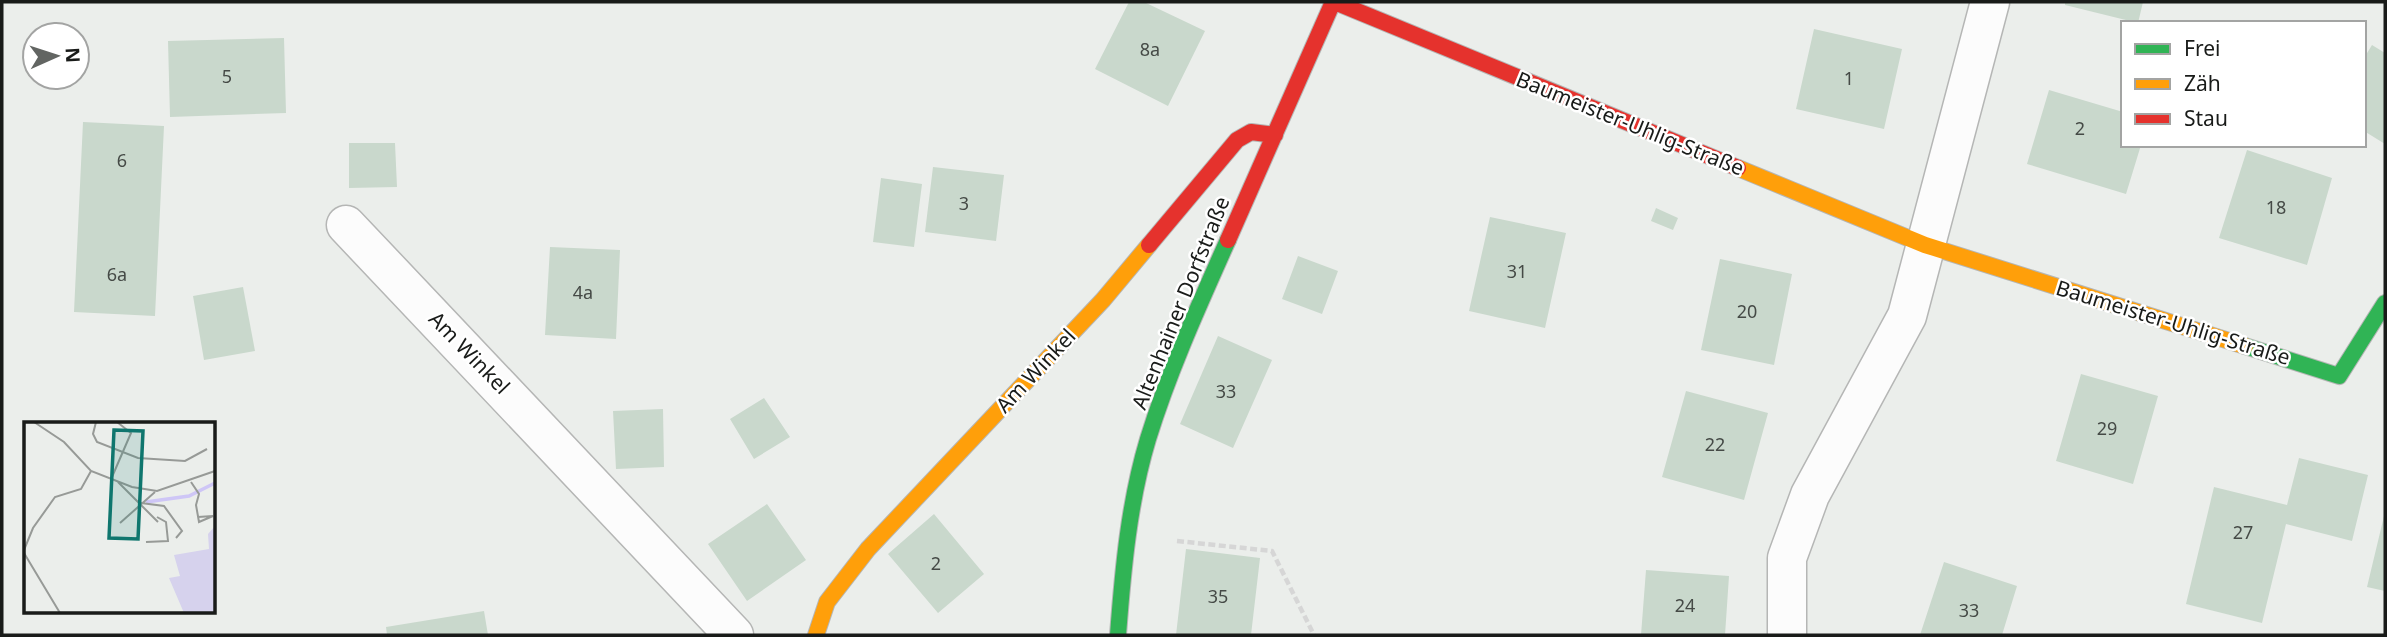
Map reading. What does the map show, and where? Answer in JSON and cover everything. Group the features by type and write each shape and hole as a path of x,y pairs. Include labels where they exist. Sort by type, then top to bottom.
{"street":[{"name":"Altenhainer Dorfstraße","path":"1118,635 1127,535 1152,428 1189,328 1334,2"},
{"name":"Baumeister-Uhlig-Straße","path":"1334,2 1925,245 2339,376 2385,303"},
{"path":"1787,635 1787,558 1810,495 1907,316 1990,2"},
{"name":"Am Winkel","path":"816,635 827,602 868,549 1103,300 1237,140 1251,132 1275,135"},
{"name":"Am Winkel","path":"346,225 734,635"}],"path":[{"path":"1127,535 1272,551 1314,635"}],"building":[{"path":"1129,2 1144,2 1205,31 1168,106 1095,69"},
{"path":"2065,2 2143,2 2138,21 2065,5"},
{"path":"1814,29 1902,49 1884,129 1796,109"},
{"path":"284,38 286,113 170,117 168,41"},
{"path":"2372,45 2385,53 2385,144 2366,132 2366,55"},
{"path":"2049,90 2121,111 2121,147 2140,147 2126,194 2027,164"},
{"path":"83,122 164,126 155,316 74,312"},
{"path":"349,143 395,143 397,187 349,188"},
{"path":"2247,150 2332,178 2307,265 2219,238"},
{"path":"933,167 1004,175 996,241 925,232"},
{"path":"881,178 922,184 914,247 873,242"},
{"path":"1656,208 1678,218 1673,230 1651,221"},
{"path":"1490,217 1566,233 1545,328 1469,311"},
{"path":"550,247 620,250 616,339 545,335"},
{"path":"1298,256 1338,271 1322,314 1282,299"},
{"path":"1720,259 1792,274 1774,365 1701,350"},
{"path":"243,287 255,351 204,360 193,296"},
{"path":"1218,336 1272,360 1233,448 1180,424"},
{"path":"2081,374 2158,396 2133,484 2056,461"},
{"path":"1686,391 1768,413 1744,500 1662,477"},
{"path":"764,398 790,437 754,459 730,419"},
{"path":"663,409 664,467 616,469 613,411"},
{"path":"2299,458 2368,475 2352,541 2286,524 2262,623 2186,604 2214,487 2287,505"},
{"path":"767,504 806,560 747,601 708,544"},
{"path":"934,514 984,574 938,613 888,554"},
{"path":"2385,516 2385,591 2367,587"},
{"path":"1186,549 1260,558 1251,635 1176,635"},
{"path":"1944,562 2017,586 2002,635 1920,635"},
{"path":"1646,570 1729,576 1725,635 1641,635"},
{"path":"484,611 488,635 387,635 386,627"}],"traffic: fast":[{"path":"1118,635 1131,511 1141,463 1175,363 1228,240"},
{"path":"2245,346 2339,376 2385,303"}],"traffic: slow":[{"path":"1738,168 1925,245 2245,346"},
{"path":"816,635 827,602 868,549 1103,300 1149,245"}],"traffic: jam":[{"path":"1228,240 1333,2"},
{"path":"1335,2 1738,168"},
{"path":"1149,245 1237,140 1251,132 1275,135"}]}
